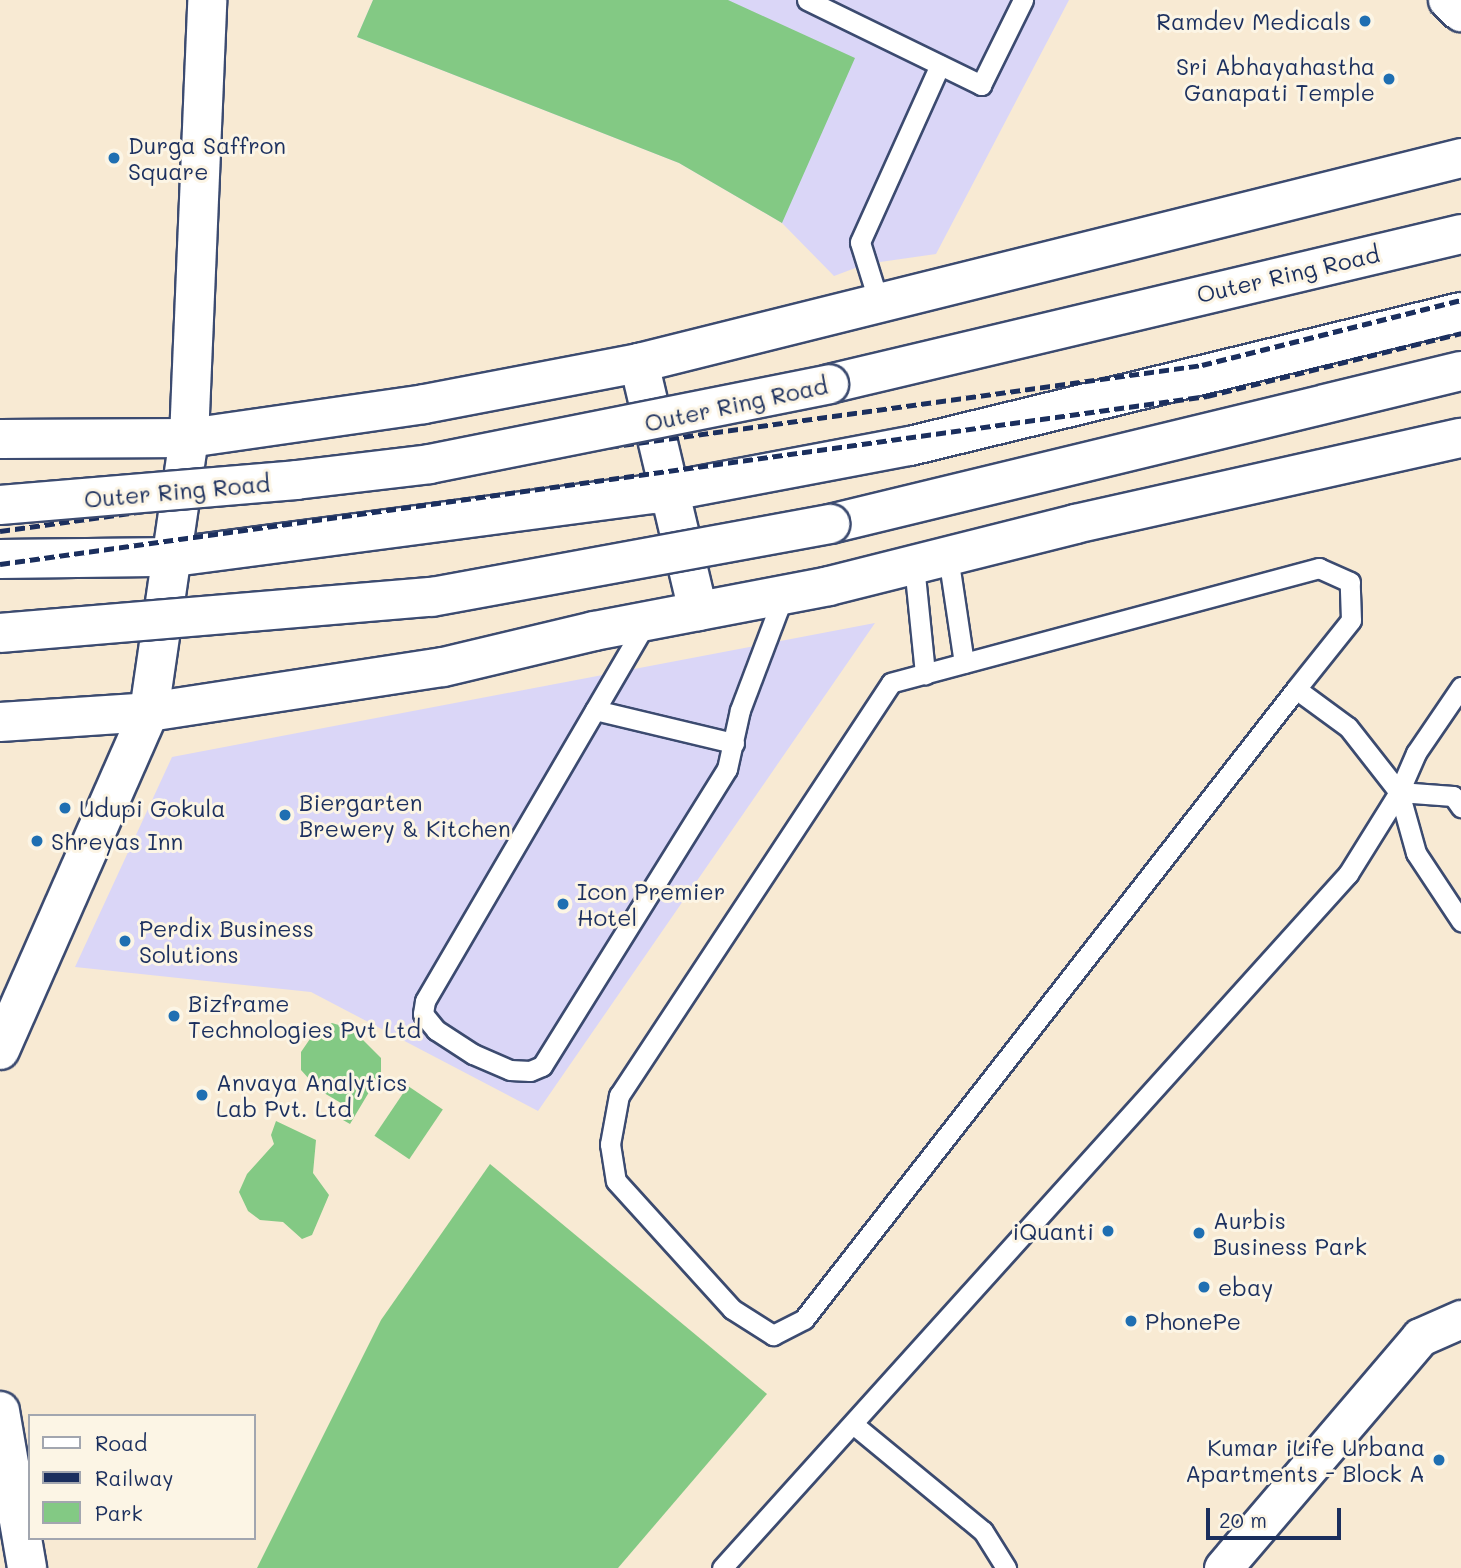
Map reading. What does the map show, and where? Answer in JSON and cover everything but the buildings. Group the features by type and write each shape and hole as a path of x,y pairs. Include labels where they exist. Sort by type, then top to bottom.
{"main road":[{"path":"0,1050 149,712 174,557 188,438 207,0"},
{"path":"1448,0 1461,12"},
{"path":"0,439 188,438 424,404 639,363 880,306 1461,158"},
{"name":"Outer Ring Road","path":"0,505 296,480 430,464 829,384 1461,234"},
{"path":"0,559 174,557 670,492 910,446 1461,312"},
{"path":"639,363 698,611"},
{"path":"0,633 432,597 830,524 1461,371"},
{"path":"0,722 149,712 443,667 648,620 931,561 1461,438"},
{"path":"0,1410 5,1476 27,1568"}],"street":[{"path":"1223,1568 1420,1336 1461,1319"}],"lane":[{"path":"807,0 981,85 1023,0"},
{"path":"880,306 860,242 940,65"},
{"path":"931,561 964,663"},
{"path":"925,674 931,561"},
{"path":"1319,568 1350,582 1351,620 804,1319 773,1335 732,1309 616,1181 610,1144 619,1095 891,683 964,663 1319,568"},
{"path":"648,620 425,1001 423,1014 436,1030 473,1054 510,1070 530,1071 542,1066 727,769 740,710 783,594"},
{"path":"722,1568 1348,874 1399,792 1416,753 1461,687"},
{"path":"1296,688 1349,727 1399,792 1416,853 1461,921"},
{"path":"595,710 734,743"},
{"path":"1399,792 1458,795"},
{"path":"853,1424 983,1531 1006,1568"}],"shaded area":[{"path":"373,0 1069,0 936,254 866,264 834,276 782,223 679,163 357,37"},
{"path":"875,623 538,1111 311,992 75,967 172,757"}],"green space":[{"path":"373,0 728,0 855,58 782,223 679,163 357,37"},
{"path":"332,1023 352,1029 381,1058 381,1072 350,1124 343,1120 346,1106 319,1090 301,1070 301,1052 314,1033"},
{"path":"408,1086 443,1109 409,1159 374,1136"},
{"path":"276,1121 316,1140 313,1173 329,1195 312,1235 302,1239 283,1222 260,1220 248,1211 239,1192 247,1174 274,1144 271,1135"},
{"path":"490,1164 767,1394 618,1568 257,1568 381,1320"}],"railway":[{"path":"0,531 1202,365 1461,300"},
{"path":"0,564 1207,396 1461,333"}],"place":[{"name":"Ramdev Medicals","path":"1365,21"},
{"name":"Sri Abhayahastha Ganapati Temple","path":"1389,79"},
{"name":"Durga Saffron Square","path":"114,158"},
{"name":"Udupi Gokula","path":"65,808"},
{"name":"Biergarten Brewery & Kitchen","path":"285,815"},
{"name":"Shreyas Inn","path":"37,841"},
{"name":"Icon Premier Hotel","path":"563,904"},
{"name":"Perdix Business Solutions","path":"125,941"},
{"name":"Bizframe Technologies Pvt Ltd","path":"174,1016"},
{"name":"Anvaya Analytics Lab Pvt. Ltd","path":"202,1095"},
{"name":"iQuanti","path":"1108,1231"},
{"name":"Aurbis Business Park","path":"1199,1233"},
{"name":"ebay","path":"1204,1287"},
{"name":"PhonePe","path":"1131,1321"},
{"name":"Kumar iLife Urbana Apartments - Block A","path":"1439,1460"}]}
